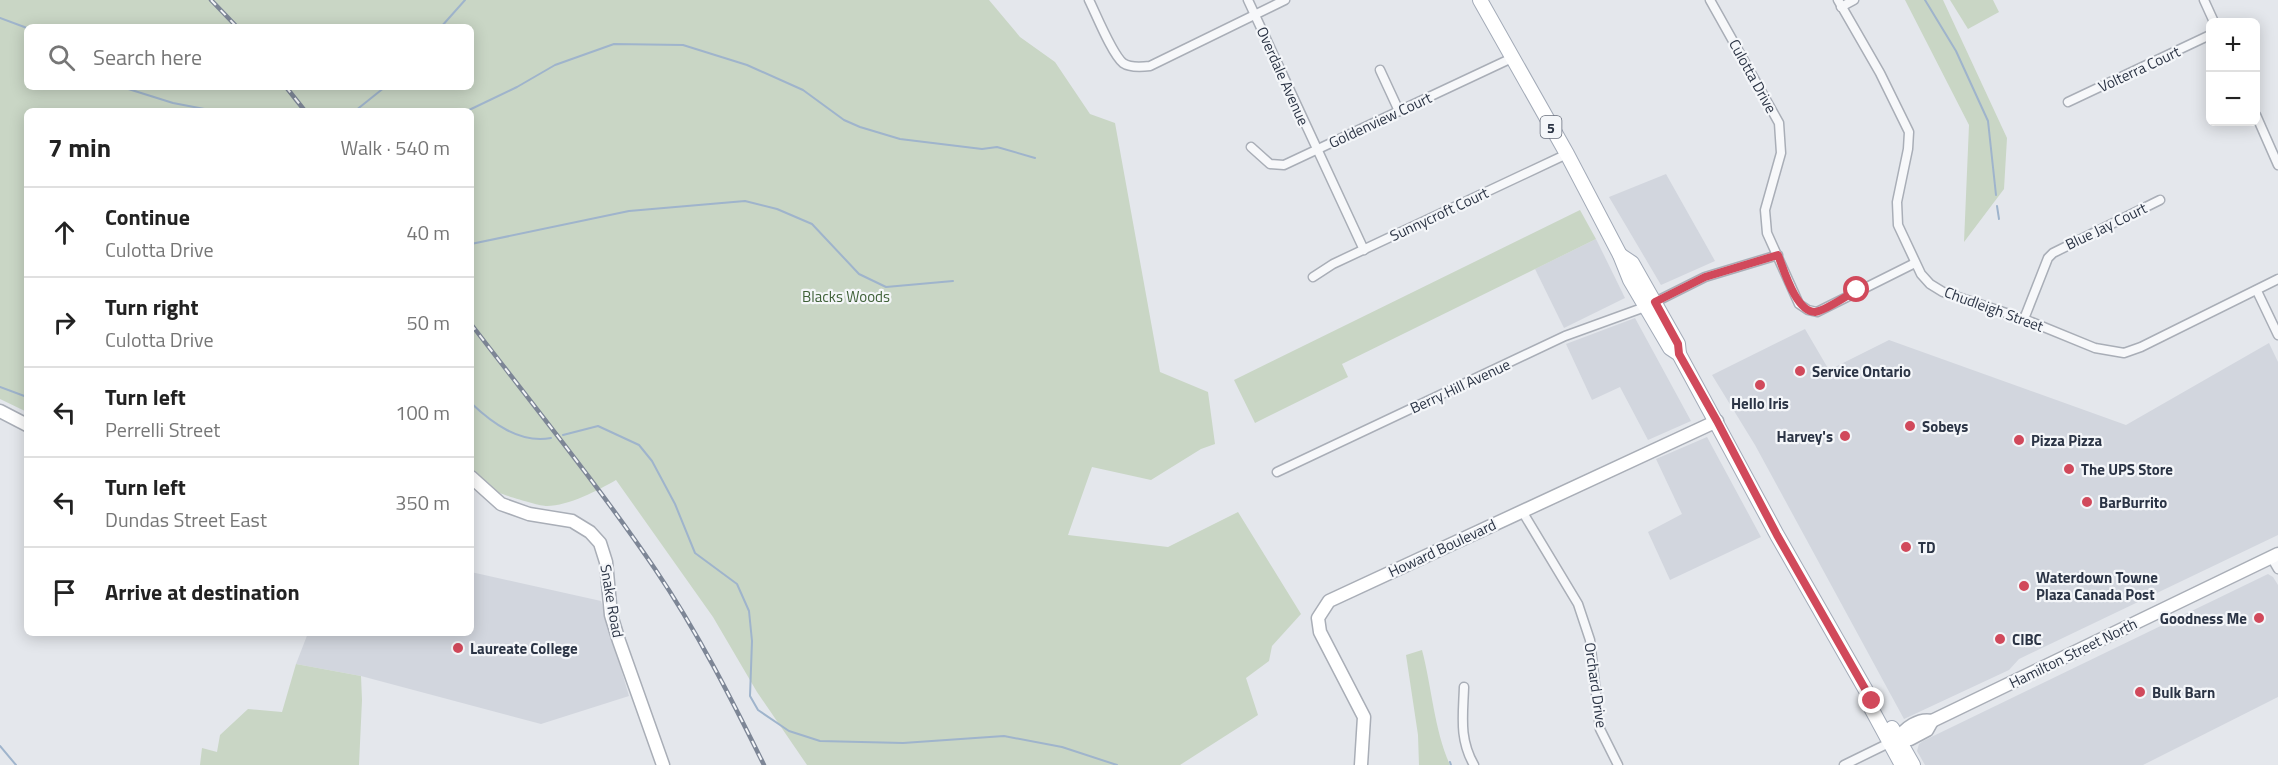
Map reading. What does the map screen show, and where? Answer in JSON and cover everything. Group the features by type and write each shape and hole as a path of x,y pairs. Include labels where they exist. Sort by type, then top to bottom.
{"main road":[{"name":"5","path":"1480,0 1567,154 1620,255 1632,263 1650,304 1678,344 1679,354 1777,535 1872,701 1879,704 1902,765"},
{"name":"5","path":"1894,741 1913,765"}],"street":[{"path":"1089,0 1116,54 1124,64 1138,68 1150,66 1285,0"},
{"name":"Overdale Avenue","path":"1248,0 1364,250"},
{"name":"Culotta Drive","path":"1710,0 1779,123 1781,153 1765,210 1767,233 1799,304 1808,310 1817,312 1915,263"},
{"path":"1840,3 1854,0"},
{"path":"2204,0 2212,18"},
{"name":"Chudleigh Street","path":"1840,3 1880,73 1909,132 1908,149 1897,202 1898,225 1915,263 1930,284 1943,292 2024,319 2095,348 2124,352 2141,346 2278,279"},
{"name":"Volterra Court","path":"2068,102 2206,38"},
{"name":"Goldenview Court","path":"1251,147 1266,162 1277,166 1288,164 1512,58"},
{"path":"1380,70 1399,111"},
{"path":"2260,124 2278,165"},
{"name":"Sunnycroft Court","path":"1313,277 1326,268 1567,154"},
{"name":"Blue Jay Court","path":"2024,319 2048,258 2053,253 2160,200"},
{"name":"Berry Hill Avenue","path":"1277,472 1565,336 1650,304 1705,277 1778,255"},
{"path":"2257,291 2278,335"},
{"path":"0,411 24,423"},
{"name":"Howard Boulevard","path":"1361,765 1364,717 1320,632 1318,618 1329,601 1717,421"},
{"name":"Snake Road","path":"474,480 501,504 529,514 572,521 590,532 600,543 606,562 611,615 644,717 663,765"},
{"name":"Orchard Drive","path":"1522,511 1578,604 1590,640 1600,729 1618,765"},
{"path":"2275,555 2278,569"},
{"name":"Hamilton Street North","path":"1894,741 1904,729 1925,720 1932,721 2275,555"},
{"path":"1464,687 1465,750 1474,765"},
{"path":"1844,765 1894,741"}],"shaded area":[{"path":"1666,174 1715,261 1661,285 1609,197"},
{"path":"1596,239 1625,298 1564,328 1535,269"},
{"path":"1635,318 1691,421 1648,440 1620,387 1592,400 1566,344"},
{"path":"1805,329 1829,370 1889,340 2126,425 2269,343 2278,362 2278,535 2019,659 2009,670 1904,719 1755,445 1712,375"},
{"path":"1707,437 1761,537 1670,580 1648,532 1682,514 1656,459"},
{"name":"Laureate College","path":"474,573 601,601 629,696 541,724 361,676 296,664 307,636 474,636"},
{"path":"2268,574 2278,585 2278,697 2143,765 1925,765 1917,751 1919,744 1923,741"}],"green space":[{"name":"Blacks Woods","path":"0,0 989,0 1020,37 1055,62 1090,114 1115,123 1160,372 1208,392 1215,444 1201,449 1151,480 1092,467 1068,535 1168,547 1238,512 1301,614 1272,646 1269,661 1246,678 1258,715 1180,765 807,765 757,692 713,617 616,480 574,500 547,506 493,491 474,477 474,108 24,108 24,411 0,399"},
{"path":"1905,0 1943,0 2007,138 2004,189 1964,242 1969,125"},
{"path":"1950,0 1993,0 1999,12 1968,29"},
{"path":"1580,210 1596,239 1342,364 1348,377 1255,423 1234,380"},
{"path":"1422,650 1437,723 1450,765 1419,765 1418,735 1406,655"},
{"path":"296,664 361,676 359,765 200,765 202,748 217,752 220,735 248,709 282,712"}],"waterway":[{"path":"444,24 465,0"},
{"path":"1925,0 1956,51 1988,121 1996,195"},
{"path":"0,18 24,27"},
{"path":"473,108 555,65 614,44 683,45 747,65 803,90 844,120 860,127 900,139 982,149 997,147 1035,158"},
{"path":"132,90 173,103 199,108"},
{"path":"359,108 381,90"},
{"path":"474,243 629,211 745,201 777,209 812,224 859,274 886,287 953,281"},
{"path":"1997,206 1999,219"},
{"path":"0,387 24,396"},
{"path":"474,406 488,418 518,435 528,438 551,438"},
{"path":"563,435 598,426 639,445 652,461 675,504 695,553 737,584 749,611 752,641 750,696 758,710 789,731 820,741 903,743 1004,736 1062,747 1117,765"},
{"path":"0,746 16,765"}],"railway":[{"path":"211,0 234,24"},
{"path":"288,90 303,108"},
{"path":"474,328 588,476 655,569 699,641 764,765"}],"place":[{"name":"Service Ontario","path":"1800,371"},
{"name":"Hello Iris","path":"1760,385"},
{"name":"Sobeys","path":"1910,426"},
{"name":"Harvey's","path":"1845,436"},
{"name":"Pizza Pizza","path":"2019,440"},
{"name":"The UPS Store","path":"2069,469"},
{"name":"BarBurrito","path":"2087,502"},
{"name":"TD","path":"1906,547"},
{"name":"Waterdown Towne Plaza Canada Post","path":"2024,586"},
{"name":"Goodness Me","path":"2259,618"},
{"name":"CIBC","path":"2000,639"},
{"name":"Laureate College","path":"458,648"},
{"name":"Bulk Barn","path":"2140,692"}],"route":[{"path":"1857,290 1817,312 1808,310 1799,304 1778,255 1705,277 1655,302 1678,344 1679,354 1777,535 1872,701"}]}
